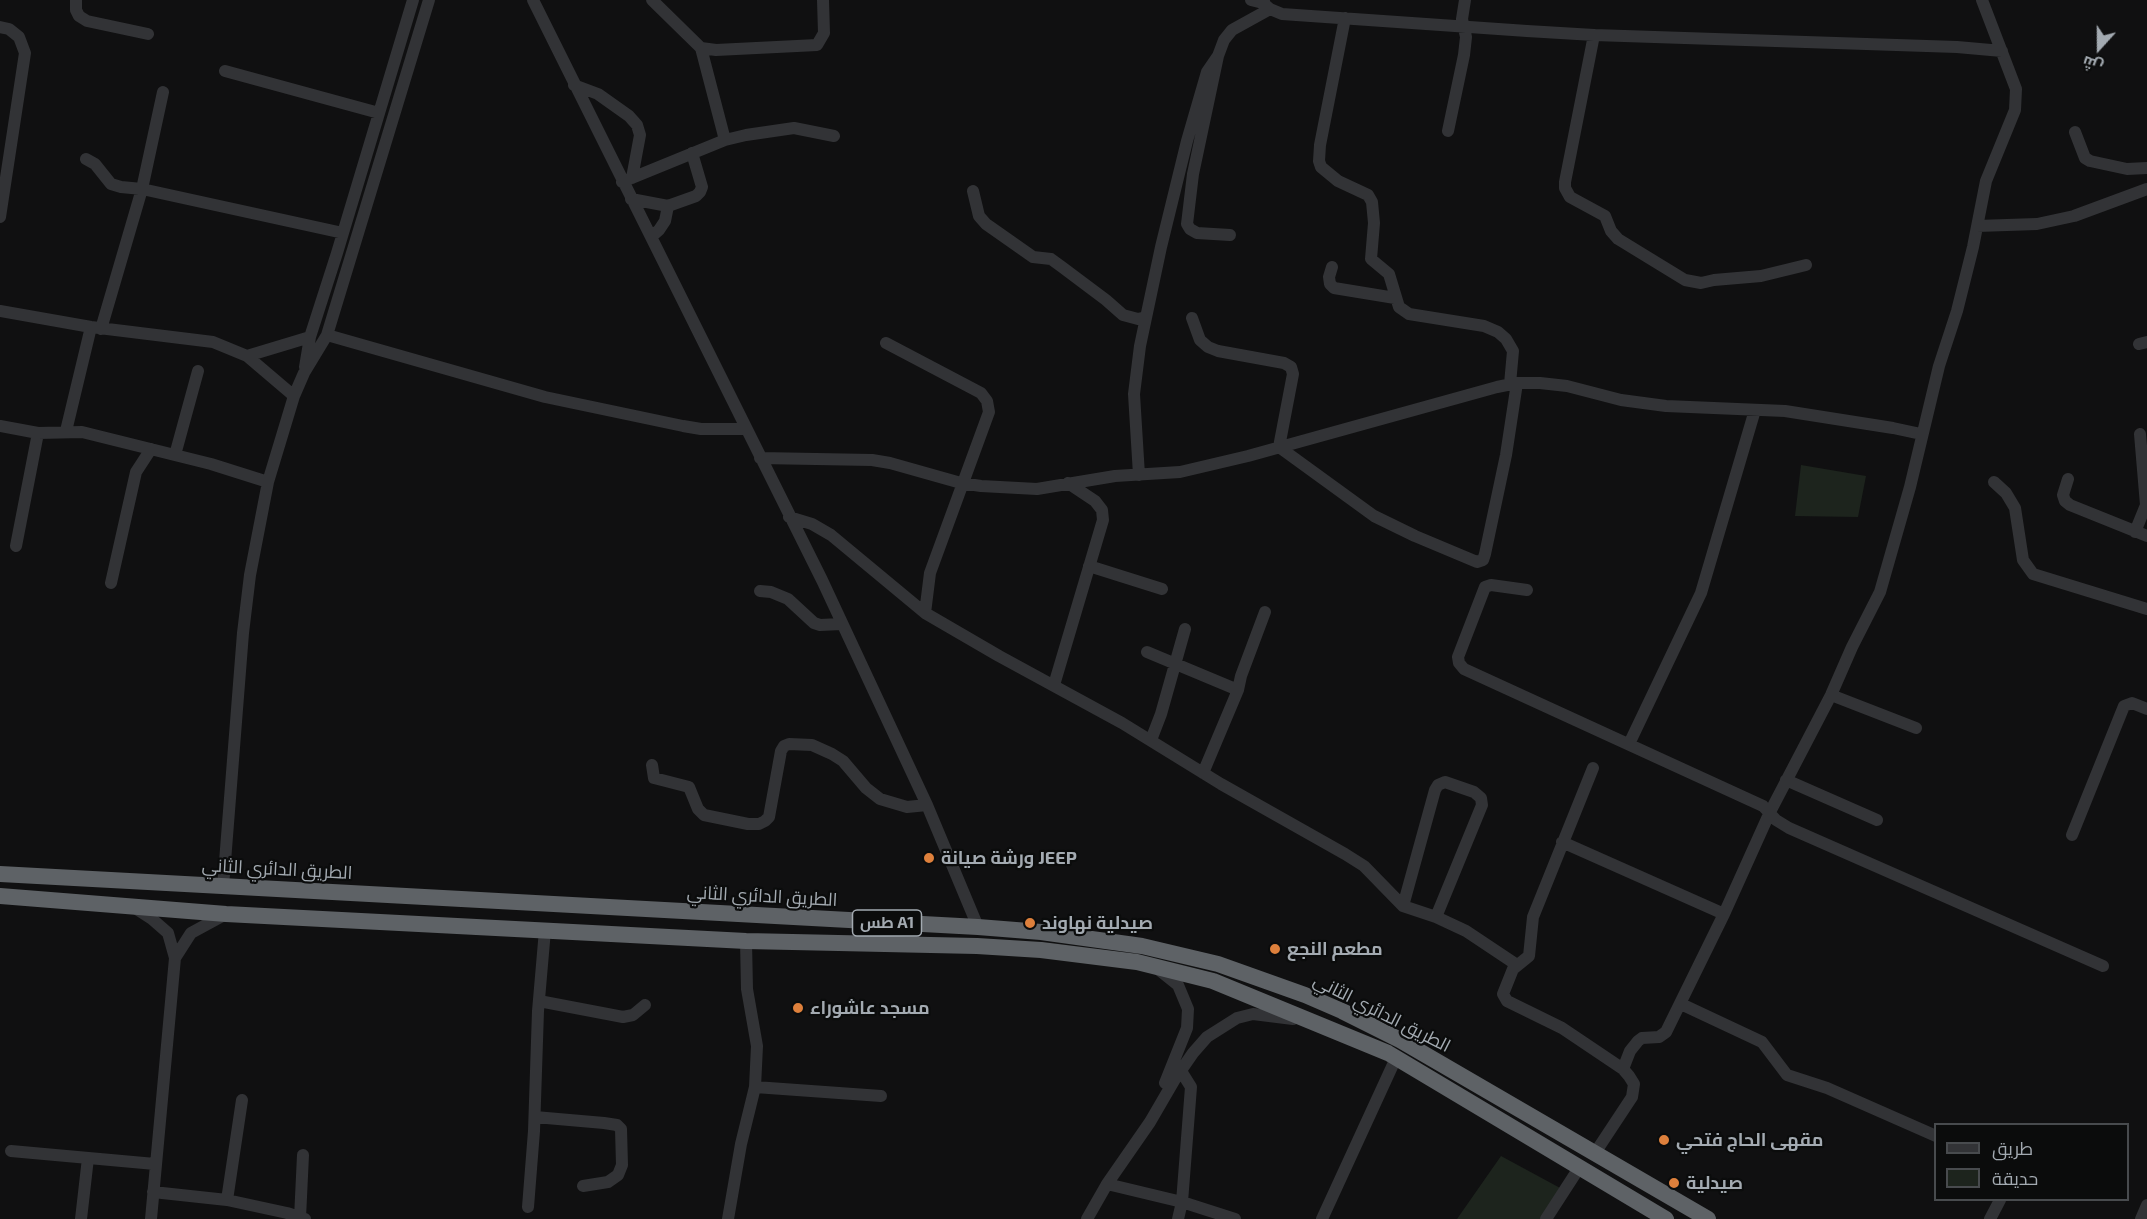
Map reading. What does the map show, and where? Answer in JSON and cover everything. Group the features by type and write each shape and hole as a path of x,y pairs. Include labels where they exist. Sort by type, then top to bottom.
{"highway":[{"name":"الطريق الدائري الثاني","path":"0,874 978,927 1041,932 1142,946 1191,956 1269,981 1324,1003 1400,1040 1708,1219"},
{"path":"226,914 396,916 409,914 411,907 405,902 370,893"},
{"name":"الطريق الدائري الثاني","path":"0,896 226,914 746,941 896,943 1041,950 1155,966 1213,981 1396,1058 1666,1219"},
{"path":"536,903 507,909 507,919 545,930"}],"street":[{"path":"76,0 76,10 79,16 87,21 148,34"},
{"path":"304,373 310,337 344,233 413,0"},
{"path":"223,887 243,633 250,575 268,482 294,396 304,373 327,335 429,0"},
{"path":"533,0 574,85 627,180 631,199 841,624 927,805 978,927"},
{"path":"652,0 701,48 725,140"},
{"path":"701,48 716,50 817,45 824,33 823,0"},
{"path":"1448,130 1464,55 1465,27 1462,19 1465,0"},
{"path":"1623,1069 1633,1046 1642,1038 1663,1035 1681,1004 1770,812 1831,695 1852,646 1880,592 1910,487 1939,366 1957,311 1990,167 2015,110 2016,89 1982,0"},
{"path":"1230,235 1197,233 1190,230 1187,224 1193,174 1218,56 1224,40 1262,3 1282,14 1465,27 1594,35 1946,47 2002,51"},
{"path":"1280,447 1374,516 1477,562 1483,560 1506,455 1513,384 1513,351 1506,339 1498,332 1484,326 1409,314 1399,307 1389,274 1371,259 1374,223 1372,202 1368,195 1331,176 1321,167 1320,145 1345,18"},
{"path":"0,27 9,29 20,38 25,53 0,217"},
{"path":"1594,35 1565,182 1565,188 1570,197 1605,216 1611,231 1618,239 1685,280 1701,283 1713,279 1761,276 1806,265"},
{"path":"1139,475 1134,394 1140,346 1187,141 1207,72 1218,56"},
{"path":"225,71 379,113"},
{"path":"574,85 598,94 623,110 638,125 640,135 627,180"},
{"path":"66,432 96,328 142,189 163,92"},
{"path":"627,180 725,140 769,131 794,129 834,136"},
{"path":"2075,132 2085,158 2090,161 2127,169 2147,168"},
{"path":"631,199 668,206 696,196 702,187 692,153"},
{"path":"86,159 95,164 111,184 121,187 142,189 344,233"},
{"path":"1977,226 2037,224 2073,216 2147,189"},
{"path":"973,191 979,216 986,224 1033,257 1050,259 1130,319 1146,317"},
{"path":"651,237 659,231 665,221 668,206"},
{"path":"1332,267 1329,277 1330,284 1334,288 1395,298"},
{"path":"0,311 96,328 213,342 248,356 294,396"},
{"path":"1192,318 1200,340 1208,347 1218,351 1284,363 1291,367 1293,374 1280,447"},
{"path":"327,335 544,397 682,426 701,429 745,429"},
{"path":"248,356 310,337"},
{"path":"885,343 981,393 987,401 989,412 930,573 926,614"},
{"path":"175,455 198,371"},
{"path":"760,458 873,460 962,483 1037,489 1115,476 1180,472 1513,384 1540,383 1567,386 1621,400 1666,406 1785,411 1921,434"},
{"path":"1629,744 1701,593 1755,410"},
{"path":"0,426 38,433 82,432 175,455 268,482"},
{"path":"16,546 38,433"},
{"path":"2068,479 2063,495 2066,501 2141,534 2146,505 2140,434"},
{"path":"111,583 136,472 152,450"},
{"path":"1994,482 2006,493 2015,508 2023,560 2033,574 2147,609"},
{"path":"1054,685 1103,520 1102,510 1095,501 1068,483"},
{"path":"789,517 812,524 831,535 926,614 1151,740 1203,773 1365,866 1403,906 1436,917 1466,931 1517,965"},
{"path":"1089,566 1162,589"},
{"path":"1527,590 1491,585 1485,587 1458,657 1459,663 1470,673 1753,802 1770,812 1776,820 1789,828 2103,966"},
{"path":"760,591 771,592 788,599 814,623 841,624"},
{"path":"1203,773 1238,690 1264,612"},
{"path":"1151,740 1161,714 1185,628"},
{"path":"1147,652 1238,690"},
{"path":"1831,695 1916,728"},
{"path":"2072,835 2124,706 2132,703 2147,709"},
{"path":"652,765 654,778 689,787 698,809 704,815 748,824 759,824 769,817 781,751 789,744 812,745 837,757 880,800 908,807 927,805"},
{"path":"1593,768 1533,917 1529,956 1517,965 1509,977 1503,994 1507,1001 1562,1028 1623,1069 1634,1084 1632,1097 1595,1153"},
{"path":"1786,780 1877,820"},
{"path":"1403,906 1435,790 1438,785 1445,782 1474,792 1481,798 1482,805 1436,917"},
{"path":"1562,842 1724,914"},
{"path":"134,907 168,933 175,958 151,1219"},
{"path":"175,958 191,933 226,914"},
{"path":"528,1207 545,930"},
{"path":"728,1219 735,1172 755,1087 756,1046 747,988 746,941"},
{"path":"1080,1219 1154,1106 1169,1076 1187,1028 1188,1009 1178,986 1155,966"},
{"path":"539,1001 623,1017 633,1015 645,1005"},
{"path":"1681,1004 1762,1042 1787,1075 1827,1088 1934,1136"},
{"path":"1087,1219 1107,1184 1150,1122 1181,1071 1207,1037 1237,1018 1253,1014 1285,1017 1318,1025"},
{"path":"1322,1219 1396,1058"},
{"path":"1178,1219 1182,1202 1191,1087 1181,1071"},
{"path":"755,1087 881,1096"},
{"path":"227,1200 242,1100"},
{"path":"535,1117 604,1123 618,1125 621,1129 622,1165 618,1176 608,1182 583,1186"},
{"path":"11,1151 156,1164"},
{"path":"153,1192 227,1200 302,1218 303,1155"},
{"path":"81,1219 88,1158"},
{"path":"1546,1219 1579,1168"},
{"path":"1107,1184 1182,1202 1235,1219"},
{"path":"1990,1219 1999,1201"},
{"path":"2141,1219 2147,1205"}],"green space":[{"path":"1801,465 1866,476 1858,517 1795,516"},
{"path":"1501,1156 1562,1189 1541,1219 1457,1219"}],"place":[{"name":"ورشة صيانة JEEP","path":"929,858"},
{"name":"صيدلية نهاوند","path":"1030,923"},
{"name":"مطعم النجع","path":"1275,949"},
{"name":"مسجد عاشوراء","path":"798,1008"},
{"name":"مقهى الحاج فتحي","path":"1664,1140"},
{"name":"صيدلية","path":"1674,1183"}]}
